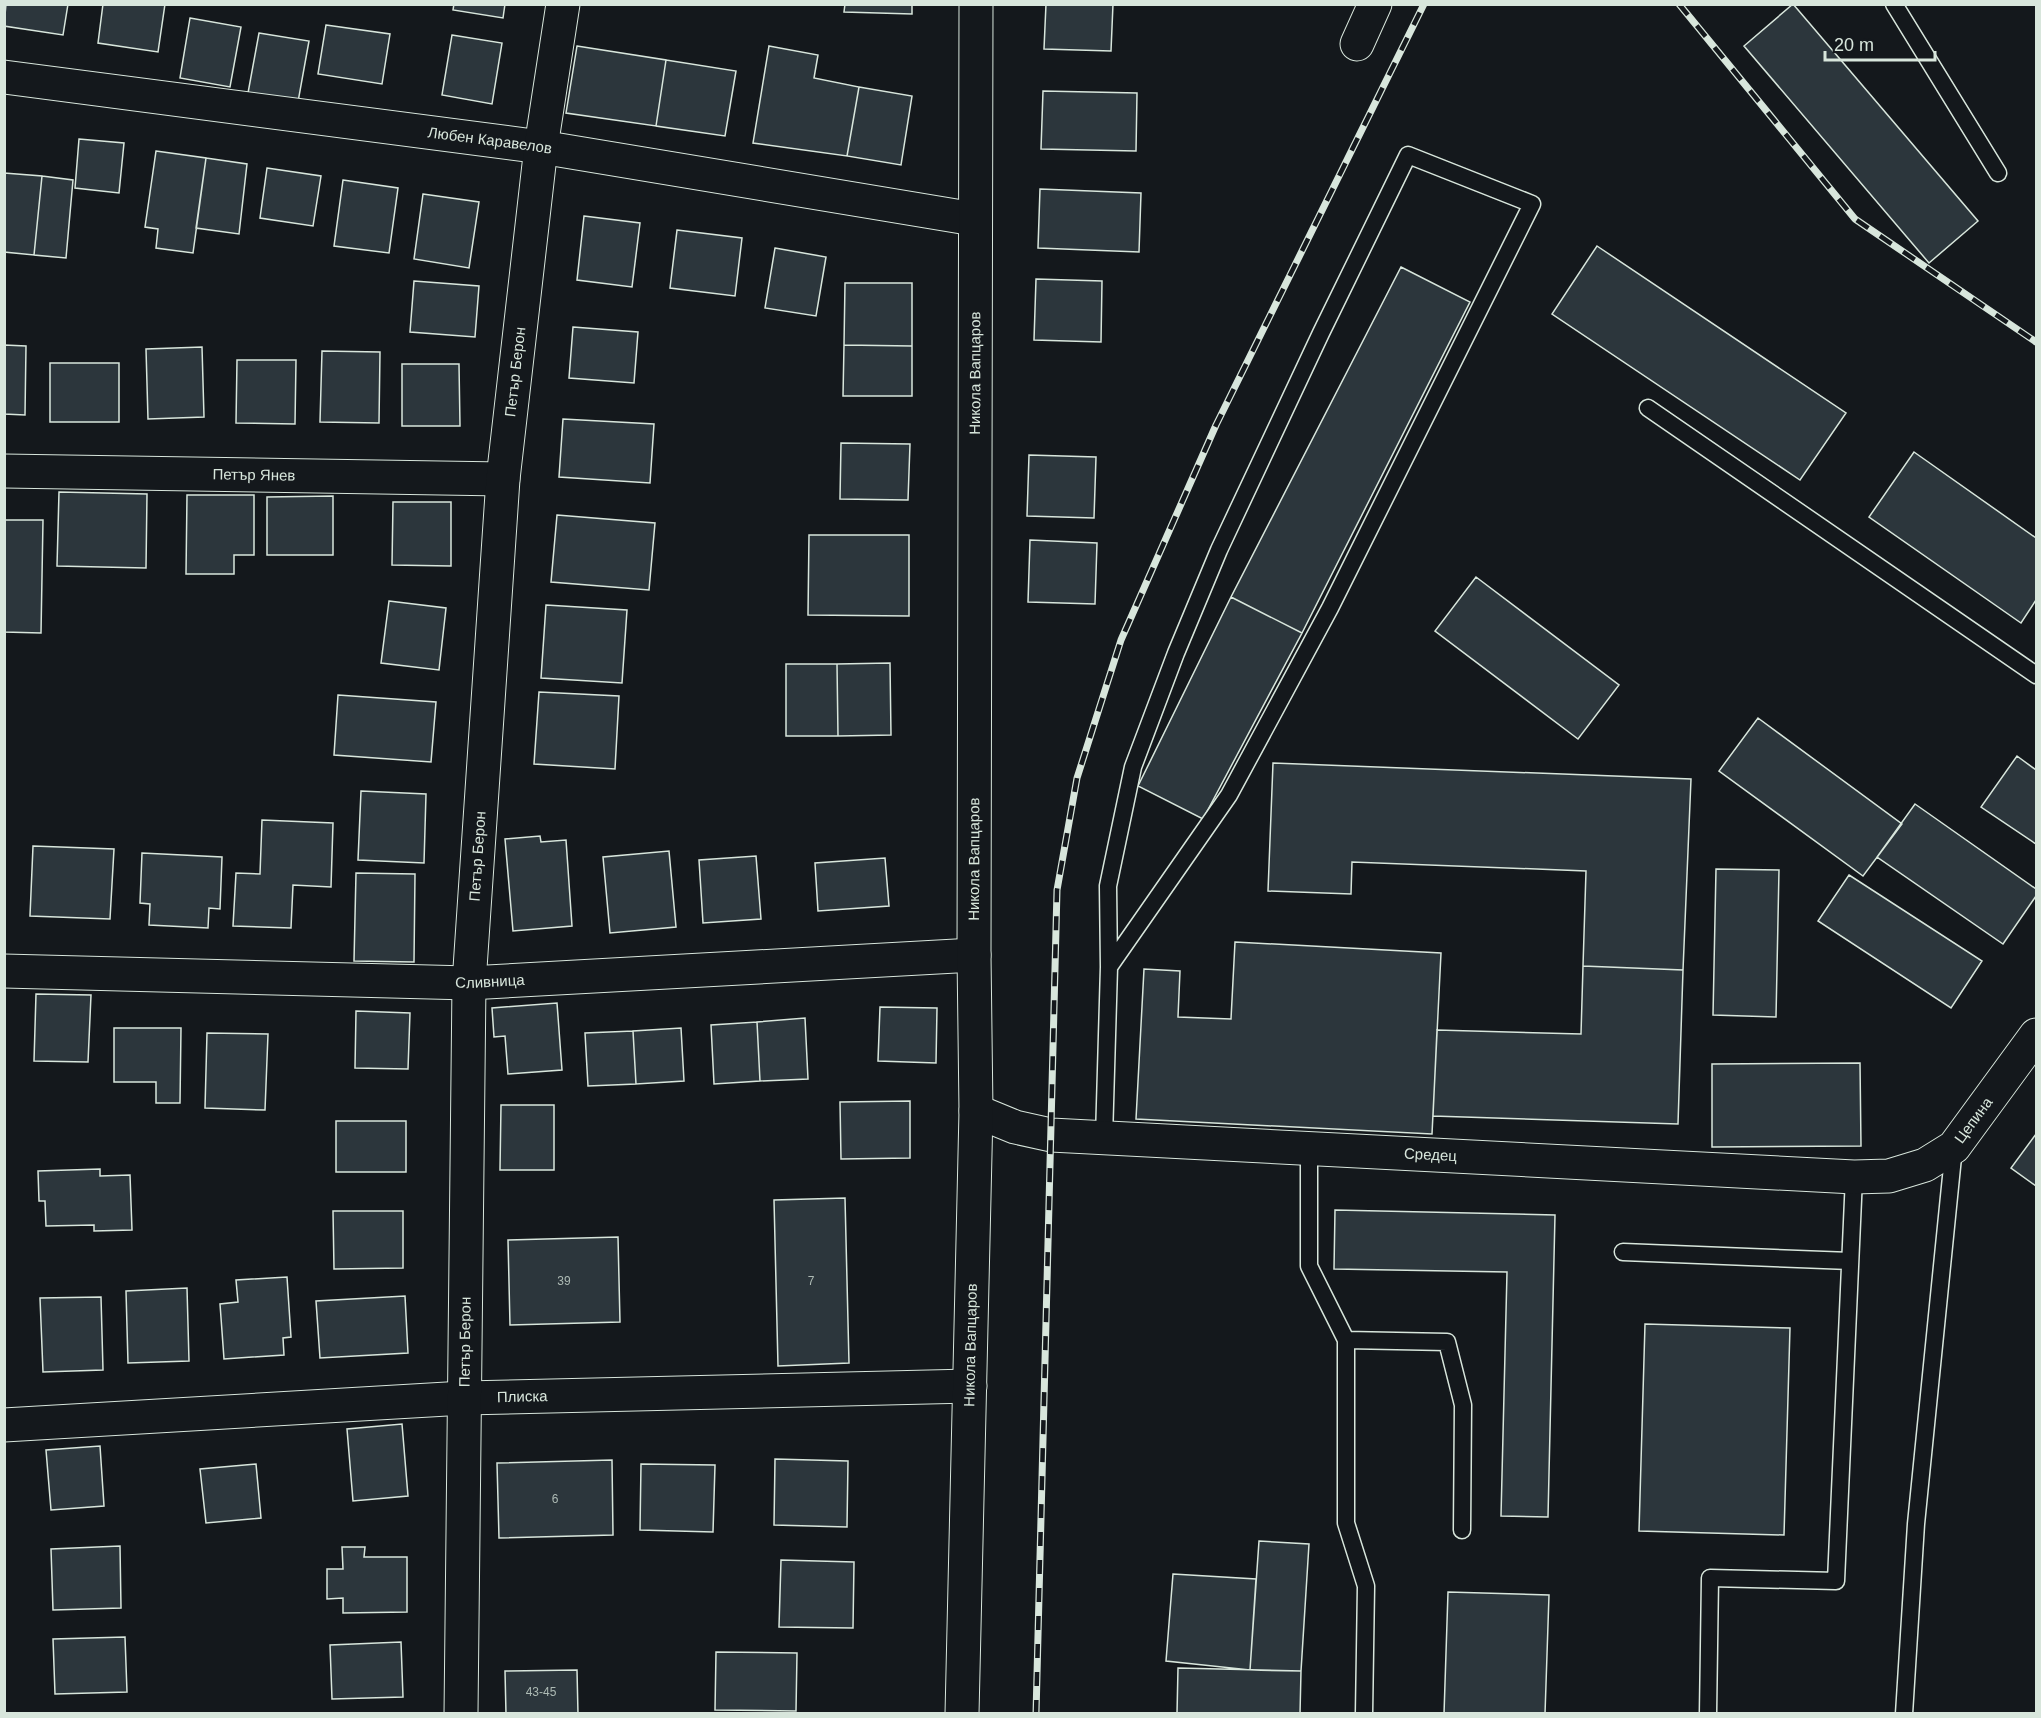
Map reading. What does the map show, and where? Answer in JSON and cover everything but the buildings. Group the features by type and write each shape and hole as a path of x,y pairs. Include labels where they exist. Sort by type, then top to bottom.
{"street":[{"name":"Петър Берон","path":"461,1713 468,983 503,479 541,147 563,4"},
{"name":"Никола Вапцаров","path":"962,1713 976,1111 974,219 976,4"},
{"path":"1357,44 1375,4"},
{"name":"Любен Каравелов","path":"4,77 541,147 974,219"},
{"name":"Петър Янев","path":"4,471 503,479"},
{"name":"Сливница","path":"4,971 468,983 974,955"},
{"name":"Цепина","path":"1889,1176 1925,1165 1954,1147 2037,1035"},
{"name":"Средец","path":"976,1111 1015,1127 1042,1133 1104,1138 1854,1177 1889,1176"},
{"name":"Плиска","path":"4,1425 464,1398 970,1386"}],"lane":[{"path":"1894,4 1998,173"},
{"path":"1104,1138 1109,967 1108,886 1133,767 1176,653 1219,550 1408,155 1532,204 1330,608 1229,795 1109,967"},
{"path":"1648,408 2037,675"},
{"path":"1904,1713 1917,1524 1954,1147"},
{"path":"1309,1148 1309,1266 1346,1340 1346,1523 1366,1586 1364,1713"},
{"path":"1708,1713 1710,1578 1836,1581 1854,1177"},
{"path":"1623,1252 1850,1261"},
{"path":"1346,1340 1447,1342 1463,1405 1462,1530"}],"railway":[{"path":"1036,1714 1057,890 1077,778 1121,640 1216,425 1424,4"},
{"path":"1679,4 1855,219 2036,342"}]}
